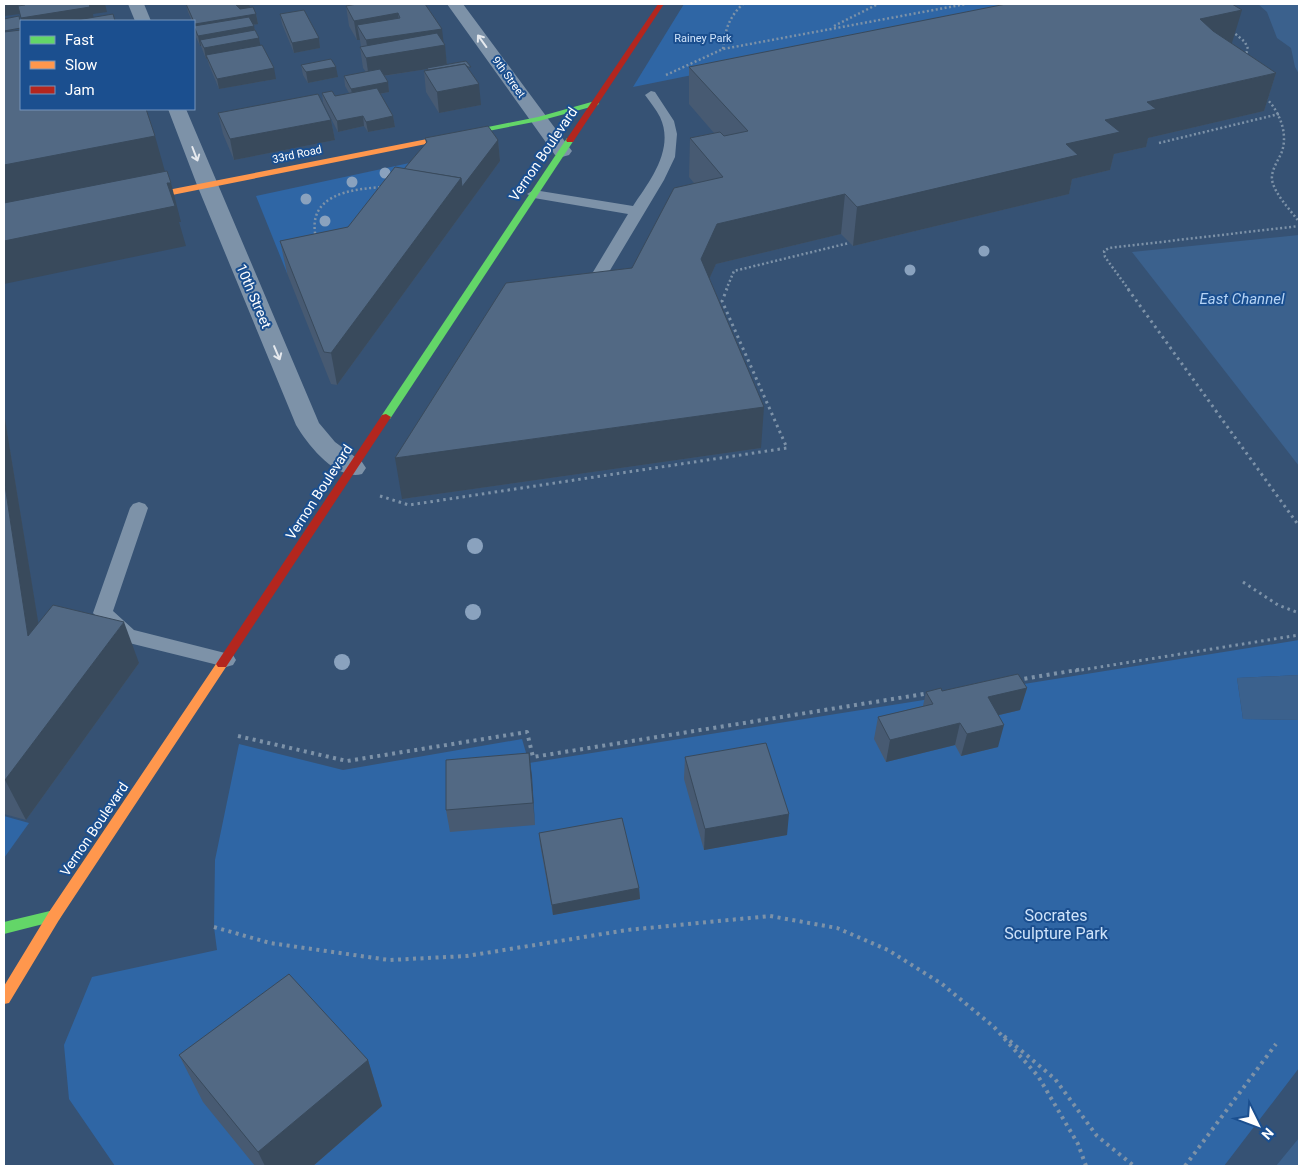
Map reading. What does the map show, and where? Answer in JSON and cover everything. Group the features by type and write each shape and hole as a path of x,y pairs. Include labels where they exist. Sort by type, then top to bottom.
{"main road":[{"name":"Vernon Boulevard","path":"4,998 54,916 661,4"},
{"name":"33rd Road","path":"121,203 539,118 595,103"},
{"path":"4,928 54,916"}],"street":[{"path":"136,4 143,20"},
{"name":"9th Street","path":"455,4 562,151"},
{"name":"10th Street","path":"177,110 308,425 326,448 353,468"}],"lane":[{"path":"592,287 667,161 672,134 667,119 651,94"},
{"path":"534,194 638,211"},
{"path":"139,508 103,613 128,636 226,660"}],"path":[{"path":"723,49 725,26 736,10 743,4"},
{"path":"830,28 878,4"},
{"path":"658,78 723,49 966,4"},
{"path":"1230,29 1245,42 1248,49 1241,60"},
{"path":"1261,94 1276,108 1284,131 1282,149 1272,177 1275,188 1299,222"},
{"path":"1159,143 1279,114"},
{"path":"319,246 312,228 315,213 326,202 344,193 367,188 390,188"},
{"path":"1299,226 1119,246 1109,248 1104,252 1104,257 1299,526"},
{"path":"380,496 410,505 787,448 722,301 734,271 849,243"},
{"path":"1243,582 1278,605 1299,613"},
{"path":"1014,680 1299,635"},
{"path":"238,736 347,761 527,732 533,756 936,692"},
{"path":"214,927 270,943 389,960 467,956 627,930 770,916 837,928 888,950 942,984 1054,1079 1097,1136 1134,1166"},
{"path":"994,1027 1038,1076 1078,1144 1086,1166"},
{"path":"1185,1166 1276,1044"}],"green space":[{"name":"Rainey Park","path":"684,4 1044,4 633,87"},
{"path":"428,159 400,198 287,273 256,196"},
{"name":"Socrates Sculpture Park","path":"1299,640 1299,675 1237,678 1243,719 1299,720 1299,1068 1224,1166 115,1166 69,1099 64,1045 92,977 217,950 214,927 215,860 239,744 343,770 522,739 529,763"},
{"path":"4,816 29,823 4,858"}],"water":[{"path":"1258,4 1299,4 1299,74 1295,67 1291,48 1277,38 1267,12"},
{"name":"East Channel","path":"1299,235 1299,466 1132,252"},
{"path":"1299,675 1299,720 1243,719 1237,678"},
{"path":"1299,1138 1299,1166 1276,1166"}],"building":[{"path":"25,4 89,4 90,7 21,18 18,6"},
{"path":"186,4 235,4 240,9 253,7 256,14 195,24 195,20 193,20"},
{"path":"357,4 425,4 442,29 366,40 357,25 400,18 398,13 354,21 346,6"},
{"path":"1006,4 1232,4 1242,10 1200,19 1213,31 1276,73 1147,102 1156,109 1105,120 1120,132 1066,144 1078,155 857,207 845,194 717,224 701,259 764,407 395,458 506,283 632,268 674,188 723,177 690,138 720,132 724,136 748,131 689,67"},
{"path":"304,10 319,38 292,43 280,14"},
{"path":"113,14 115,20 77,20"},
{"path":"19,16 20,28 4,31 4,19"},
{"path":"249,17 254,26 198,36 195,26"},
{"path":"20,30 20,110 146,110 155,136 4,165 4,32"},
{"path":"255,30 259,38 204,48 200,40"},
{"path":"437,33 445,45 366,58 360,47"},
{"path":"262,45 274,68 217,79 206,55"},
{"path":"331,59 336,67 306,72 301,65"},
{"path":"466,61 471,67 465,64 428,70 427,68"},
{"path":"465,64 479,84 437,92 424,71"},
{"path":"380,69 388,82 351,89 344,76"},
{"path":"377,88 393,116 366,122 363,116 337,121 322,93 332,91 335,96"},
{"path":"318,94 331,120 230,139 218,113"},
{"path":"488,126 498,140 462,187 461,178 404,169 427,142 425,138"},
{"path":"395,167 461,178 331,353 324,352 280,241 348,227"},
{"path":"167,171 171,183 167,183 175,206 4,241 4,203"},
{"path":"4,479 28,636 53,605 124,622 5,780 4,780"},
{"path":"1018,674 1027,688 988,697 1004,725 967,734 960,723 890,740 878,717 933,704 926,692 941,688 942,691"},
{"path":"766,743 789,814 705,829 685,757"},
{"path":"529,753 533,803 446,810 446,760"},
{"path":"622,818 639,888 552,905 539,833"},
{"path":"289,974 368,1060 258,1152 179,1055"}],"traffic: fast":[{"path":"468,133 539,119 595,103"},
{"path":"386,417 570,140"},
{"path":"4,928 54,916"}],"traffic: slow":[{"path":"137,199 468,133"},
{"path":"4,998 54,916 222,664"}],"traffic: jam":[{"path":"570,140 661,4"},
{"path":"222,664 386,417"}]}
